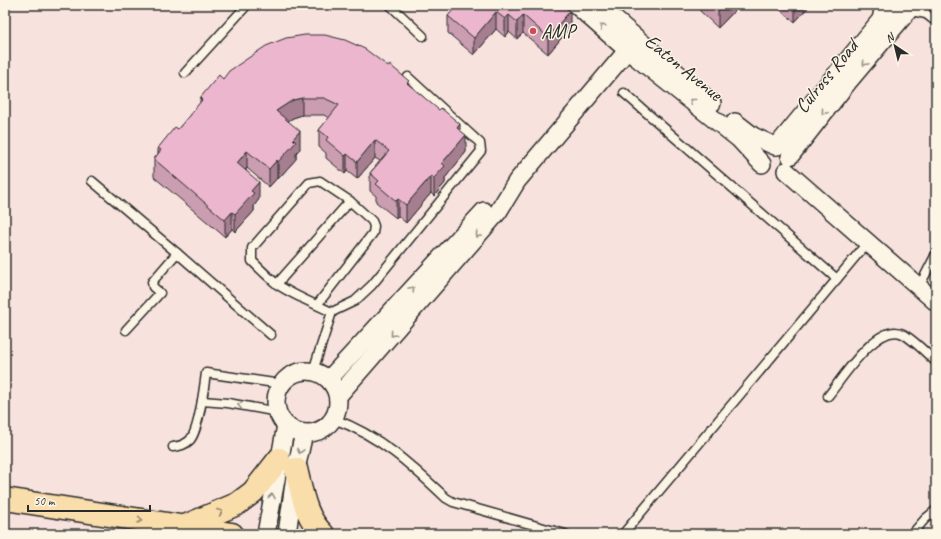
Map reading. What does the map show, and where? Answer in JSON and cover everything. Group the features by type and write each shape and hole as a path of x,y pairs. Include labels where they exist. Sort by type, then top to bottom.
{"main road":[{"path":"184,527 237,504 287,464 314,526 323,534"},
{"path":"5,499 232,534"}],"street":[{"name":"Eaton Avenue","path":"576,5 632,44 745,131 782,155 866,243 936,302"},
{"name":"Eaton Avenue","path":"598,5 632,44 739,139 770,173 781,174 782,155"},
{"name":"Culross Road","path":"782,155 875,28 910,8"},
{"name":"Culross Road","path":"782,155 848,82 910,8"},
{"path":"338,396 498,212 517,181 632,44"},
{"path":"762,164 764,152 782,155"},
{"path":"329,380 490,204 517,181"},
{"path":"282,419 295,431 304,433 316,432 326,427 334,418 338,408 338,396 335,387 329,380 313,371 295,373 281,384 276,398 282,419 287,464 287,534"},
{"path":"266,534 287,464 304,433"}],"lane":[{"path":"185,73 247,5"},
{"path":"390,5 423,36"},
{"path":"875,28 879,5"},
{"path":"910,8 936,22"},
{"path":"313,371 332,312 355,301 372,285 481,151 480,143 408,77"},
{"path":"624,93 837,279"},
{"path":"92,181 178,253 271,335"},
{"path":"317,305 373,232 372,222 350,201 320,181 309,183 252,248 252,261 277,284 317,305 332,312"},
{"path":"277,284 350,201"},
{"path":"623,534 866,243"},
{"path":"126,330 160,293 153,287 152,282 178,253"},
{"path":"919,287 936,254"},
{"path":"828,396 871,343 892,331 902,334 936,362"},
{"path":"173,447 184,444 193,435 202,401 206,373 281,384"},
{"path":"202,401 228,403 282,419"},
{"path":"334,418 358,427 392,450 446,498 458,505 565,534"},
{"path":"912,534 925,519 936,510"}],"building":[{"path":"457,5 563,5 570,11 548,37 523,15 517,22 509,15 505,19 496,12 474,38 448,16"},
{"path":"712,5 724,5 718,11"},
{"path":"305,35 325,35 345,40 365,49 389,67 390,65 409,81 407,83 439,110 441,108 460,124 457,128 466,135 442,163 445,166 434,178 431,176 406,205 398,199 396,201 376,184 379,181 370,173 389,151 375,140 357,162 347,154 345,156 326,140 328,137 319,130 339,105 324,98 302,98 293,100 276,111 300,131 293,139 296,142 278,162 277,160 269,169 247,151 237,163 259,182 251,191 254,193 235,214 232,212 225,220 154,159 161,150 158,148 175,127 178,129 202,100 200,98 219,75 223,79 229,71 266,46 286,38"}],"place":[{"name":"AMP","path":"533,31"}]}
